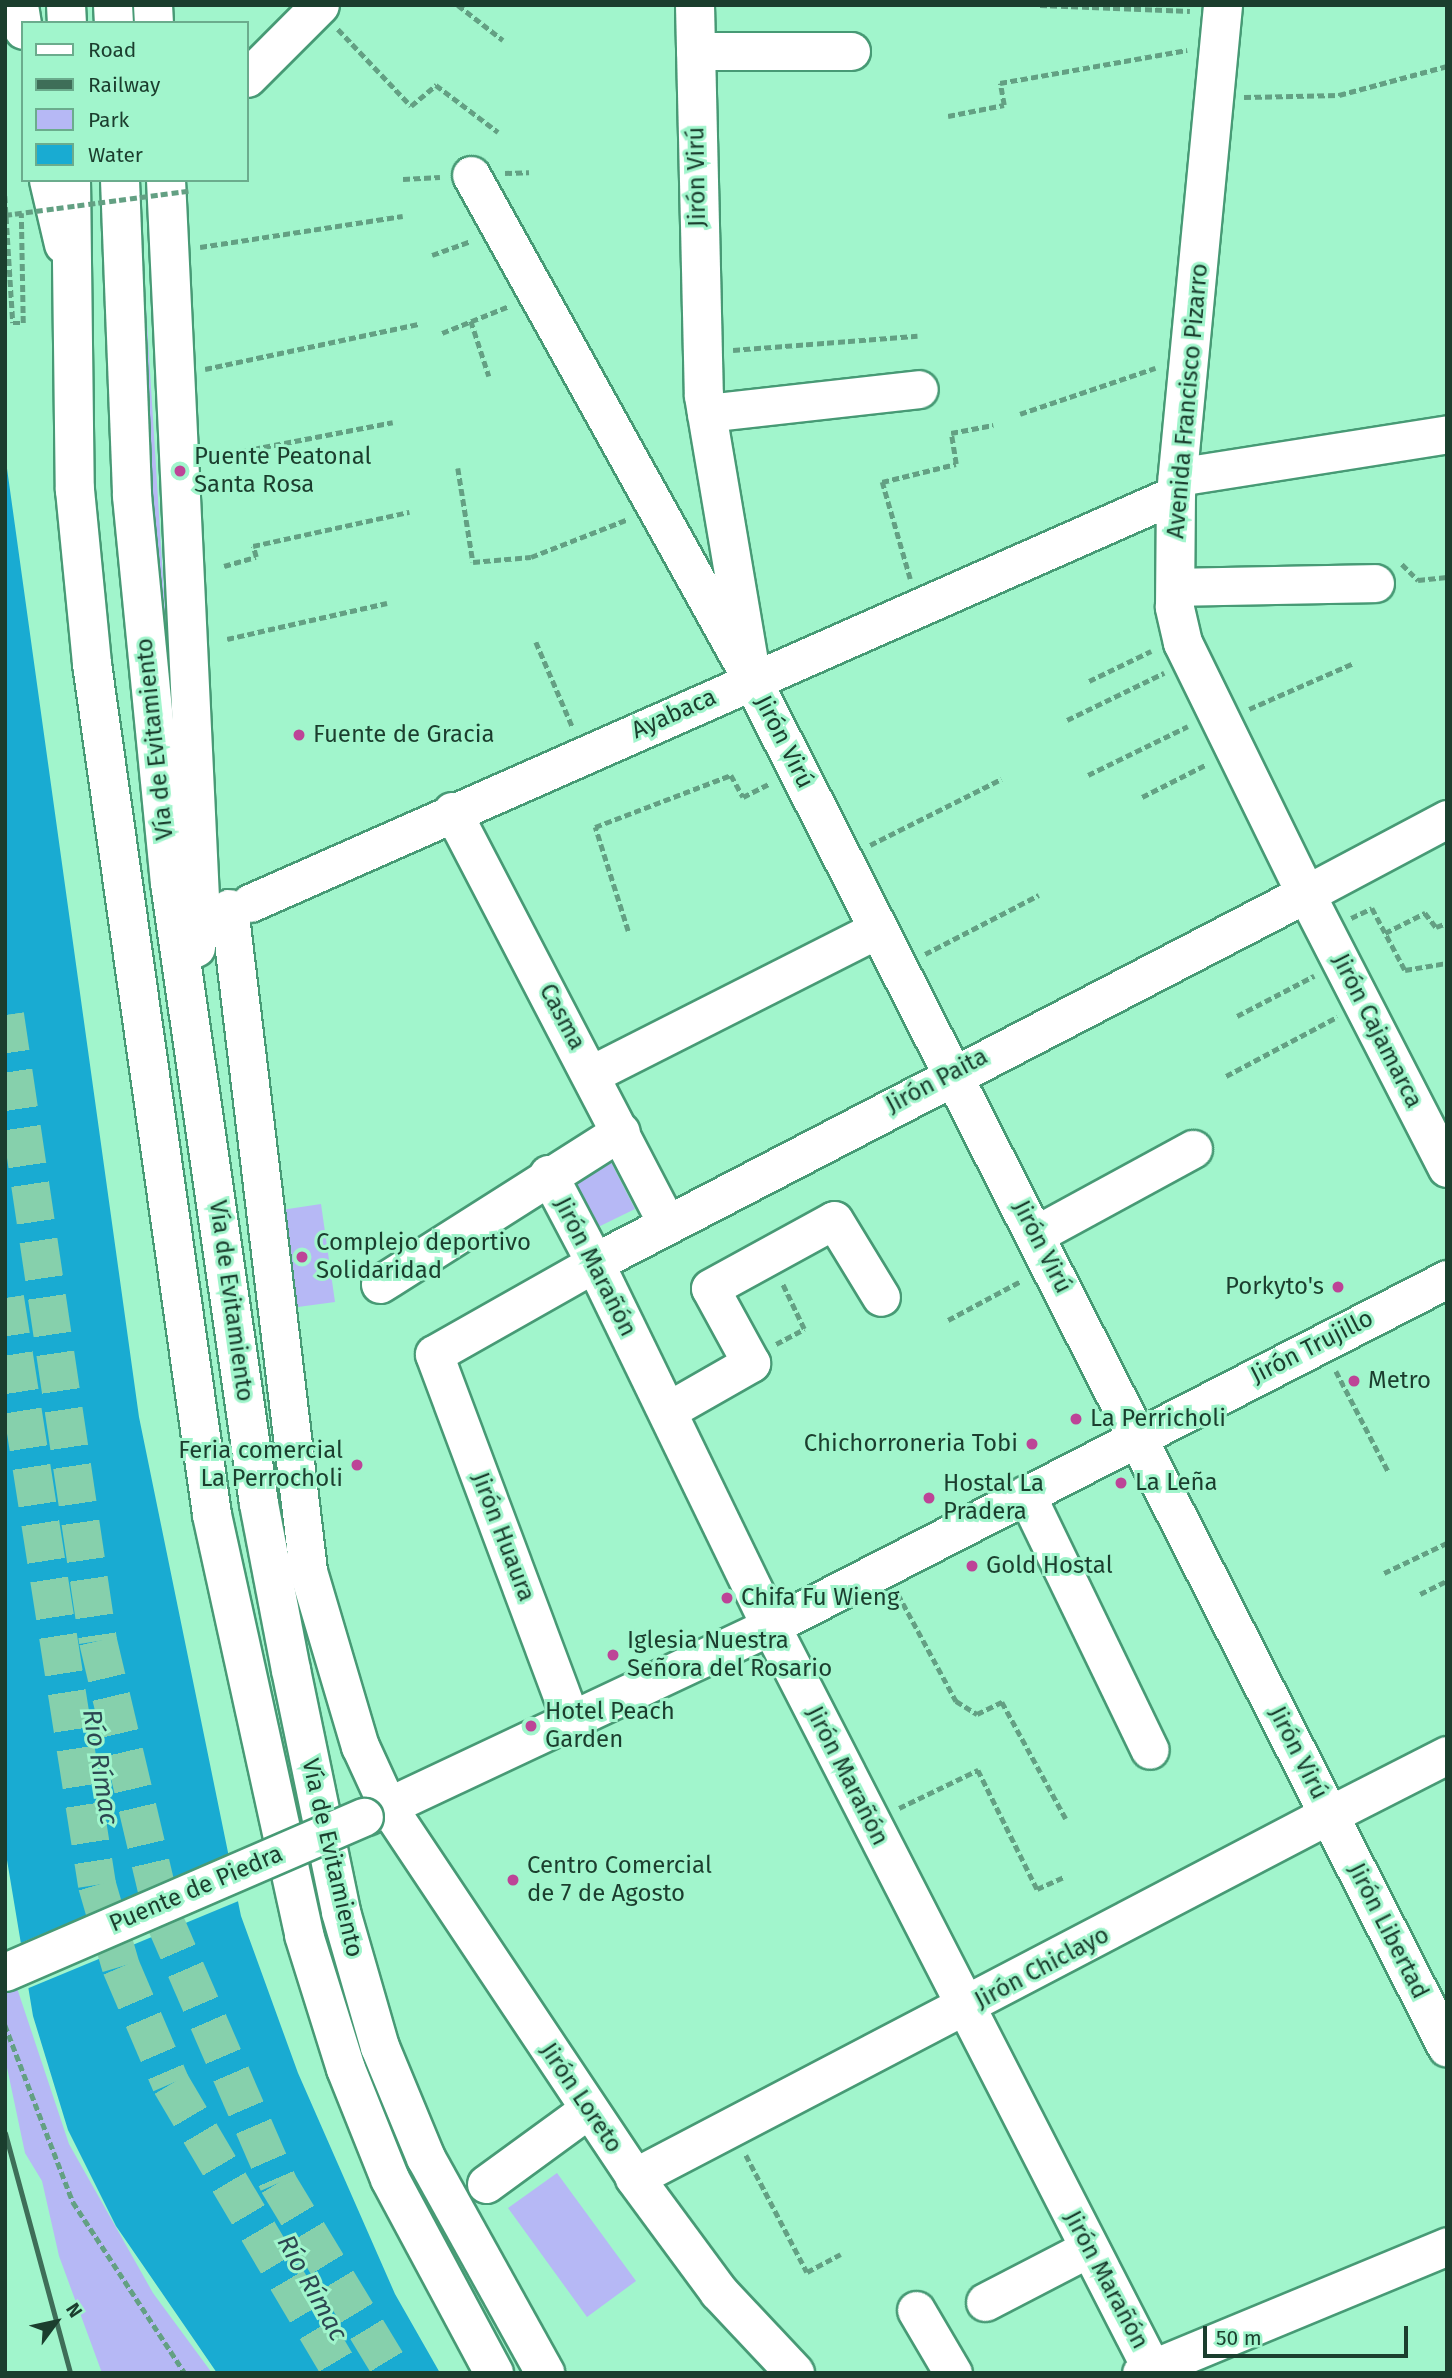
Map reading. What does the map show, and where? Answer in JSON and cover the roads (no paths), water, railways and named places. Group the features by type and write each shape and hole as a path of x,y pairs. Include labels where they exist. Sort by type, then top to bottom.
{"main road":[{"name":"Jirón Virú","path":"695,5 702,352 706,413 752,680 1139,1436 1329,1815"},
{"name":"Avenida Francisco Pizarro","path":"1221,21 1176,486 1175,587 1187,648 1306,894"},
{"name":"Vía de Evitamiento","path":"71,182 75,491 92,664 219,1554 304,1935 346,2069 390,2179 494,2373"},
{"name":"Vía de Evitamiento","path":"120,182 133,509 191,1016 259,1504 341,1912 380,2047 426,2158 545,2373"},
{"path":"177,186 200,898 191,1016"},
{"name":"Jirón Paita","path":"595,1263 951,1072 1306,894"},
{"name":"Jirón Marañón","path":"595,1263 771,1626 964,2009 1089,2248 1149,2371"},
{"name":"Jirón Chiclayo","path":"635,2178 964,2009 1329,1815"},
{"name":"Jirón Libertad","path":"1329,1815 1447,2047"},
{"name":"Jirón Loreto","path":"635,2178 719,2292 795,2373"}],"street":[{"path":"248,77 319,6"},
{"path":"695,51 851,51"},
{"name":"Jirón Virú","path":"471,175 752,680"},
{"path":"48,182 73,283"},
{"path":"706,413 919,389"},
{"name":"Ayabaca","path":"240,906 918,607 1176,486 1447,434"},
{"path":"1175,587 1375,583"},
{"name":"Casma","path":"452,811 592,1074 667,1224"},
{"name":"Jirón Paita","path":"1306,894 1447,819"},
{"name":"Jirón Cajamarca","path":"1306,894 1447,1168"},
{"name":"Jirón Loreto","path":"240,906 308,1571 360,1746 376,1812 589,2109 635,2178"},
{"path":"592,1074 878,929"},
{"path":"380,1284 548,1174 621,1130"},
{"path":"1043,1250 1193,1149"},
{"name":"Jirón Marañón","path":"548,1174 595,1263"},
{"path":"667,1411 749,1368 709,1292 770,1257 839,1221 881,1297"},
{"name":"Jirón Paita","path":"434,1354 595,1263"},
{"name":"Jirón Trujillo","path":"376,1812 771,1626 1447,1279"},
{"name":"Jirón Huaura","path":"434,1354 571,1720"},
{"path":"1026,1494 1150,1750"},
{"name":"Jirón Chiclayo","path":"1329,1815 1447,1755"},
{"name":"Puente de Piedra","path":"5,1972 376,1812"},
{"path":"486,2184 589,2109"},
{"path":"1149,2371 1447,2246"},
{"path":"985,2302 1089,2248"},
{"path":"915,2310 953,2373"}],"water":[{"name":"Río Rímac","path":"5,454 139,1417 241,1916 298,2073 395,2294 440,2373 217,2373 116,2226 68,2130 33,2016 5,1848"}],"tunnel":[{"path":"5,1015 98,1641 163,1917 278,2183 393,2373"},
{"path":"5,1298 97,1885 121,1967 171,2084 342,2373"}],"railway":[{"path":"5,2133 70,2373"}],"place":[{"name":"Puente Peatonal Santa Rosa","path":"180,471"},
{"name":"Fuente de Gracia","path":"299,735"},
{"name":"Complejo deportivo Solidaridad","path":"302,1257"},
{"name":"Porkyto's","path":"1338,1287"},
{"name":"Metro","path":"1354,1381"},
{"name":"La Perricholi","path":"1076,1419"},
{"name":"Chichorroneria Tobi","path":"1032,1444"},
{"name":"Feria comercial La Perrocholi","path":"357,1465"},
{"name":"La Leña","path":"1121,1483"},
{"name":"Hostal La Pradera","path":"929,1498"},
{"name":"Gold Hostal","path":"972,1566"},
{"name":"Chifa Fu Wieng","path":"727,1598"},
{"name":"Iglesia Nuestra Señora del Rosario","path":"613,1655"},
{"name":"Hotel Peach Garden","path":"531,1726"},
{"name":"Centro Comercial de 7 de Agosto","path":"513,1880"}]}
